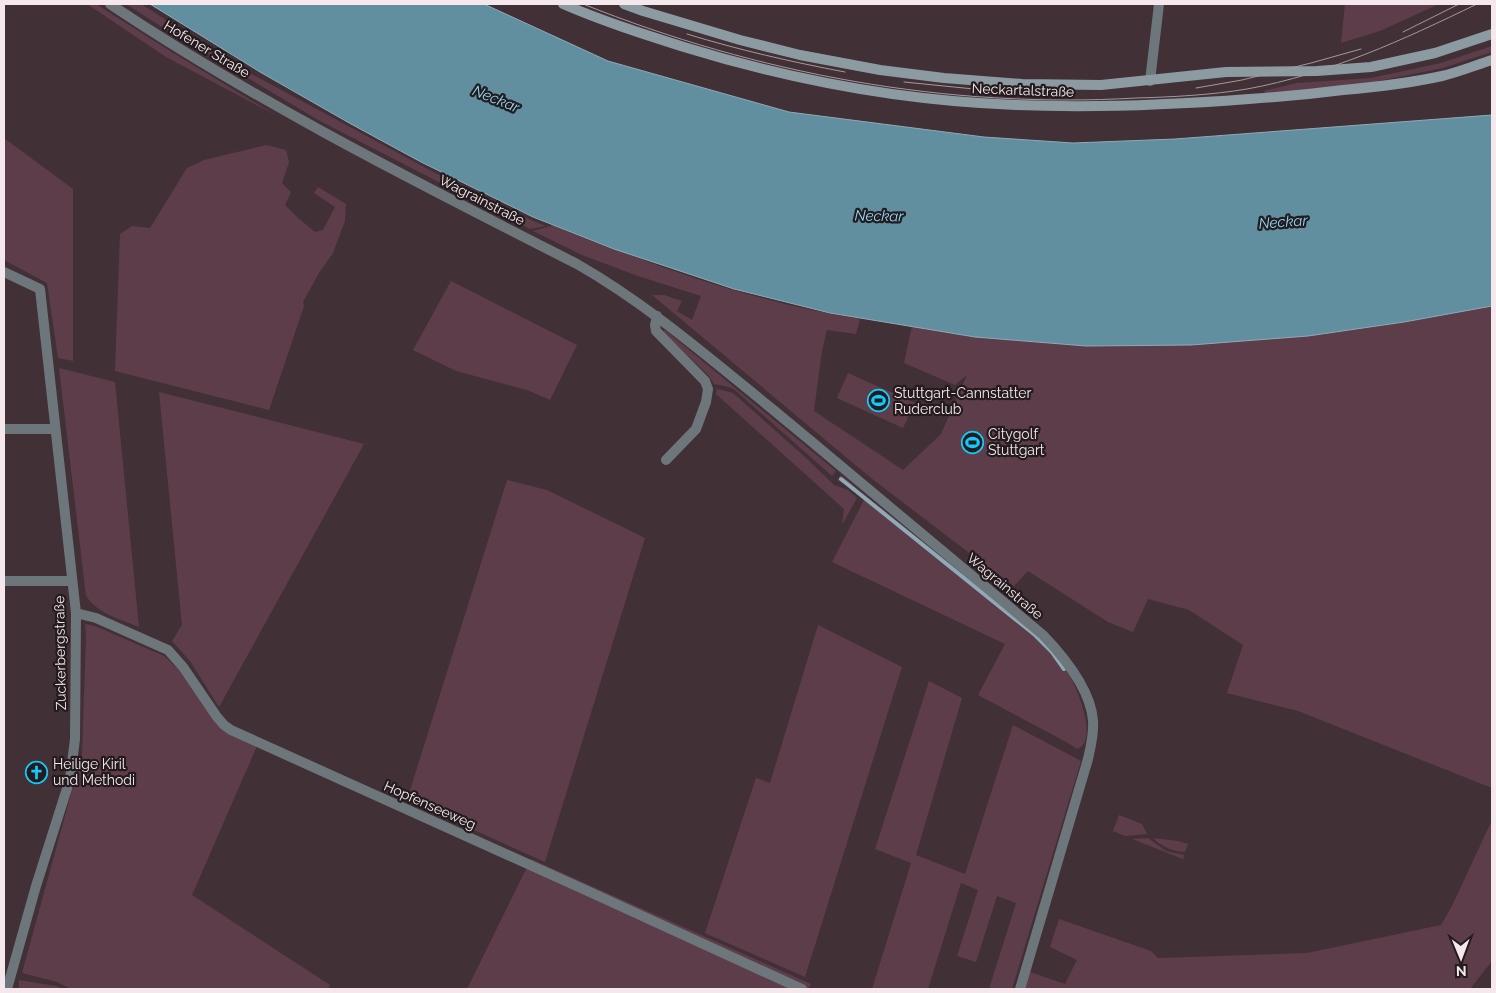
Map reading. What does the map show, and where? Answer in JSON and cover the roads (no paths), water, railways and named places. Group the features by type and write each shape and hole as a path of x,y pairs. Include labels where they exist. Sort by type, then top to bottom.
{"main road":[{"name":"Neckartalstraße","path":"563,4 653,37 725,60 804,79 876,92 1014,106 1100,107 1164,105 1275,97 1390,85 1444,76 1492,60"},
{"name":"Neckartalstraße","path":"624,4 740,40 800,55 880,70 944,78 1022,84 1101,85 1226,72 1317,71 1371,66 1435,53 1492,34"}],"street":[{"name":"Hofener Straße","path":"110,4 163,40 291,114"},
{"path":"1150,81 1159,4"},
{"name":"Wagrainstraße","path":"291,114 413,181 577,264 657,316 842,466 1043,635 1060,654 1079,681 1092,710 1092,744 1020,989"},
{"name":"Zuckerbergstraße","path":"4,275 40,290 54,429 76,612 75,739 70,779 36,886 7,989"},
{"path":"657,316 656,330 704,381 708,389 706,402 696,429 666,460"},
{"path":"4,429 54,429"},
{"path":"4,582 72,581"},
{"name":"Hopfenseeweg","path":"76,612 96,618 168,650 183,667 217,717 231,730 592,892 802,989"}],"water":[{"name":"Neckar","path":"150,4 484,4 608,61 789,112 984,137 1073,143 1175,139 1492,115 1492,306 1404,322 1308,336 1191,345 1086,346 975,337 830,313 734,289 614,249 533,217 421,162 351,124 260,72"}],"waterway":[{"path":"841,479 1035,635 1052,652 1064,669"}],"tram line":[{"path":"583,4 649,29 717,50 785,67 854,81 924,92 994,98 1065,100 1192,95 1233,91 1277,83 1336,65 1393,43 1477,4"},
{"path":"1403,32 1459,4"},
{"path":"687,34 766,55 845,72"},
{"path":"1196,88 1242,80 1361,49"},
{"path":"904,82 974,89"}],"place":[{"name":"Stuttgart-Cannstatter Ruderclub","path":"878,401"},
{"name":"Citygolf Stuttgart","path":"972,442"},
{"name":"Heilige Kiril und Methodi","path":"37,772"}]}
